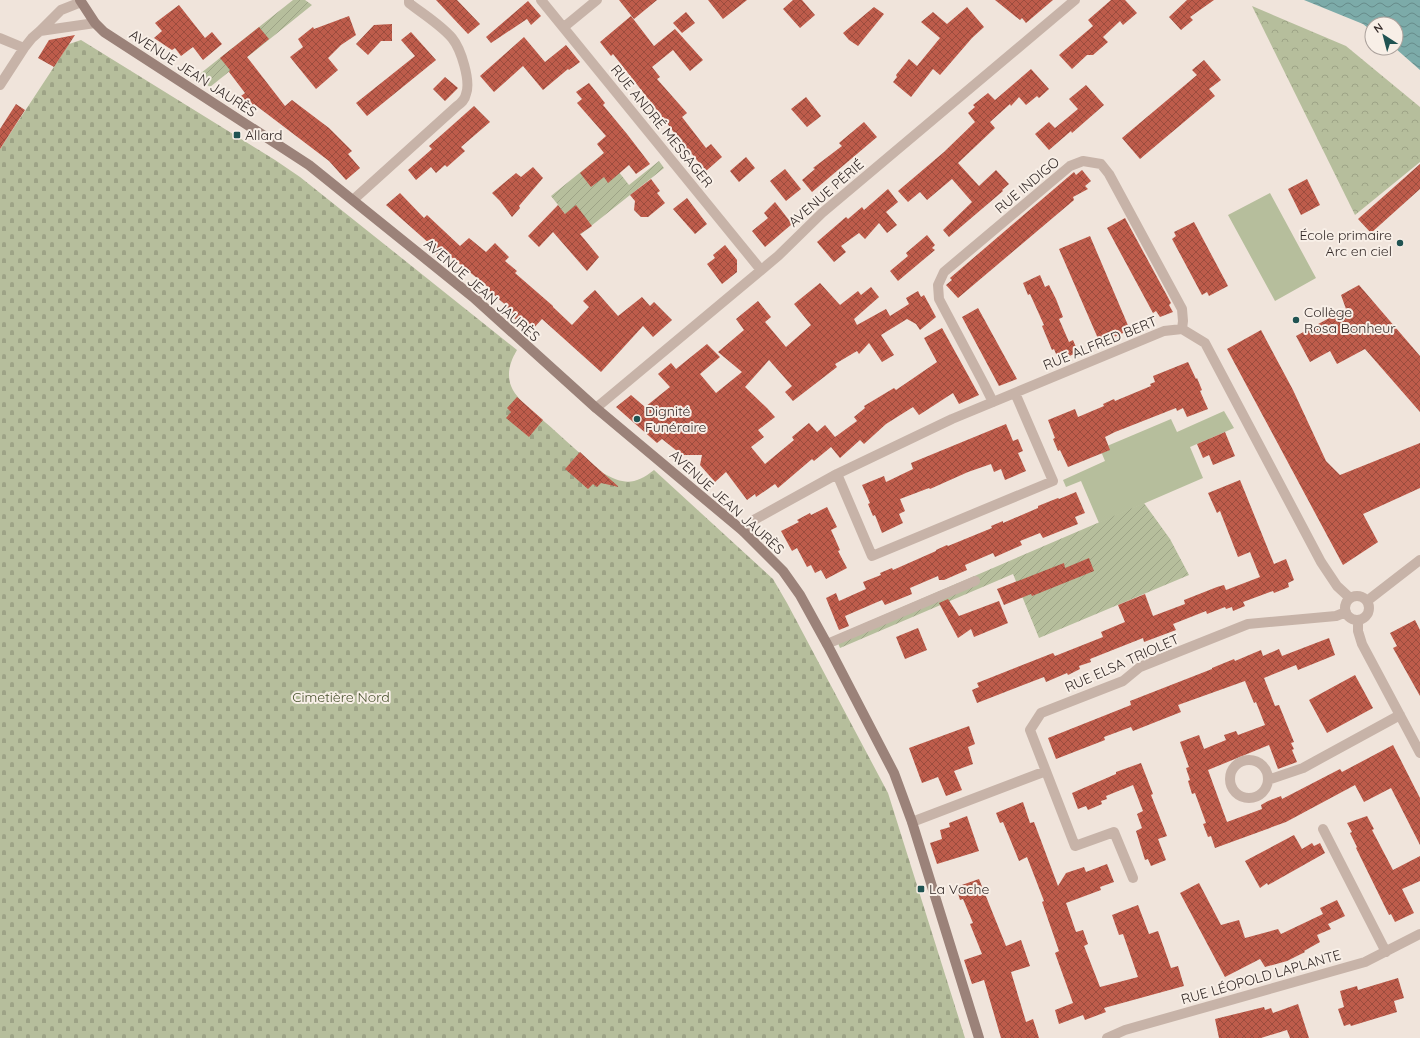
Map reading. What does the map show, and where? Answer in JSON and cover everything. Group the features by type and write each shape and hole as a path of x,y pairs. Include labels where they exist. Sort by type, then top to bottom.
{"street":[{"path":"353,200 461,103 467,93 467,82 463,63 453,40 446,32 409,3 408,0"},
{"name":"RUE ANDRÉ MESSAGER","path":"541,0 761,270"},
{"path":"564,27 597,0"},
{"name":"AVENUE PÉRIÉ","path":"596,408 761,270 822,213 1075,0"},
{"path":"0,85 32,38 40,32 61,10 81,1"},
{"name":"AVENUE JEAN JAURÈS","path":"81,1 95,23 117,41 304,162 473,297 596,408 743,532 771,559 792,583 827,644 894,773 912,822 979,1038"},
{"path":"40,32 95,23"},
{"path":"0,38 24,48"},
{"name":"RUE INDIGO","path":"993,402 939,299 938,284 944,272 1070,166 1083,161 1093,162 1101,164 1109,174 1182,308 1182,329"},
{"path":"1182,329 1205,343 1321,562 1337,586 1350,598 1361,597 1367,602 1369,609 1365,616 1358,620 1350,618 1346,612 1346,604 1350,598"},
{"name":"RUE ALFRED BERT","path":"743,532 752,521 838,474 938,426 1164,331 1182,329"},
{"path":"838,474 872,556 1053,481 1015,393"},
{"path":"1367,602 1420,560"},
{"path":"827,644 975,581"},
{"name":"RUE ELSA TRIOLET","path":"1046,771 1030,730 1041,713 1123,681 1140,667 1248,624 1336,616 1346,612"},
{"path":"1358,620 1358,631 1362,644 1420,753"},
{"path":"1268,780 1304,768 1400,715"},
{"path":"912,822 1046,771 1075,846 1114,832 1133,878"},
{"path":"1323,828 1386,952"},
{"name":"RUE LÉOPOLD LAPLANTE","path":"1106,1038 1125,1030 1366,962 1420,934"}],"green space":[{"path":"293,0 305,0 312,5 210,87 196,77"},
{"path":"1252,6 1346,46 1420,107 1420,162 1355,215"},
{"name":"Cimetière Nord","path":"81,40 300,177 517,350 511,362 509,374 510,383 517,396 603,473 617,480 629,482 635,481 654,470 773,579 888,793 965,1038 0,1038 0,149 69,44"},
{"path":"604,153 629,185 659,161 664,168 581,234 551,196"},
{"path":"1270,193 1316,278 1275,301 1228,215"},
{"path":"1224,411 1234,428 1190,447 1203,478 1099,523 1081,481 1066,487 1063,480 1105,461 1100,449 1171,419 1177,432"},
{"path":"1144,503 1170,539 1189,575 1039,638 1013,574 840,648 835,636"}],"water":[{"path":"1304,0 1420,0 1420,70 1404,56 1404,16 1364,16 1364,25"}],"building":[{"path":"436,0 457,0 480,24 468,34"},
{"path":"619,0 657,0 634,19"},
{"path":"708,0 747,0 723,19"},
{"path":"793,0 802,0 815,15 800,28 783,9"},
{"path":"995,0 1053,0 1026,23 1022,18 1020,20"},
{"path":"1111,0 1125,0 1137,13 1123,25 1120,21 1103,37 1108,42 1093,55 1087,55 1072,69 1059,55 1093,26 1088,20"},
{"path":"1187,0 1214,0 1190,17 1193,20 1181,30 1169,17"},
{"path":"528,1 541,16 531,25 527,19 491,43 486,37"},
{"path":"179,5 205,38 212,32 222,44 203,60 193,47 181,56 175,48 172,50 154,38 162,31 155,23"},
{"path":"874,7 884,14 858,46 849,40 843,33"},
{"path":"967,7 984,27 972,38 940,75 933,69 911,97 893,82 897,77 896,75 909,59 917,66 940,38 921,22 933,12 947,24"},
{"path":"686,12 695,23 682,33 673,23"},
{"path":"349,16 356,35 341,45 328,58 338,70 316,89 290,57 303,47 298,39 313,27 314,29"},
{"path":"631,16 654,46 675,29 703,60 690,71 673,50 652,67 660,77 657,79 687,113 682,117 706,148 711,144 722,157 706,171 692,154 689,156 677,141 679,139 650,101 613,54 611,56 600,42"},
{"path":"392,24 392,41 381,41 368,55 356,44 374,25"},
{"path":"259,27 269,39 247,57 285,106 292,100 329,128 352,151 348,154 360,168 346,180 329,161 254,104 251,106 241,96 245,93 220,58"},
{"path":"411,32 436,60 367,116 356,103 415,56 401,40"},
{"path":"75,35 54,67 38,58 49,40"},
{"path":"524,37 545,62 566,45 580,62 569,70 568,69 543,90 523,66 494,92 480,76"},
{"path":"1204,60 1221,80 1209,89 1215,96 1140,159 1122,138 1197,75 1192,70"},
{"path":"1031,69 1049,89 1039,98 1037,96 1026,105 1019,97 1011,106 1010,104 990,122 995,128 958,163 979,186 996,170 1009,184 1002,190 1003,191 949,237 943,230 972,202 952,179 927,200 920,192 908,202 898,191 944,152 975,122 968,113 975,107 973,105 988,93 995,100"},
{"path":"445,77 458,88 445,101 433,89"},
{"path":"589,83 605,103 603,105 650,164 636,174 629,165 608,183 604,177 591,187 580,173 604,153 597,144 606,136 577,103 582,99 576,92"},
{"path":"1086,85 1104,105 1072,133 1071,131 1049,150 1035,134 1049,122 1055,128 1078,109 1069,99"},
{"path":"806,97 821,116 807,127 791,109"},
{"path":"16,104 25,110 0,149 0,129"},
{"path":"474,106 490,122 461,147 465,151 447,167 445,165 436,173 431,167 416,180 408,170 432,149 429,146"},
{"path":"864,122 877,137 812,192 802,180 815,169 813,168 842,146 839,143"},
{"path":"746,157 755,168 739,182 730,171"},
{"path":"1420,164 1420,189 1371,233 1358,219"},
{"path":"533,167 543,178 519,206 520,208 512,217 492,193 516,173 521,177"},
{"path":"785,169 801,189 786,201 770,181"},
{"path":"1082,170 1091,181 1085,186 1088,189 1073,197 1074,200 958,298 946,285 952,280 950,278 1074,172 1076,175"},
{"path":"651,179 660,191 657,193 665,203 648,217 641,217 634,210 635,201 630,195"},
{"path":"1307,179 1320,205 1301,215 1288,189"},
{"path":"888,189 898,202 886,212 897,225 887,233 879,223 865,239 859,233 841,246 846,252 834,262 817,242 846,217 848,219 862,207 864,210"},
{"path":"400,193 424,218 427,215 460,246 469,238 486,252 495,243 509,257 505,261 517,271 515,273 553,306 572,325 589,307 583,301 595,290 618,316 642,297 650,306 654,302 672,320 653,337 643,326 601,372 542,319 530,332 505,310 508,307 487,289 488,287 450,256 437,255 427,247 430,244 386,205"},
{"path":"687,198 707,224 695,234 673,209"},
{"path":"775,202 792,224 765,247 752,231 768,218 764,213"},
{"path":"558,205 565,214 576,205 592,226 580,234 599,257 587,271 553,232 539,247 528,236"},
{"path":"1125,218 1171,303 1169,305 1173,312 1160,317 1156,311 1153,313 1107,228"},
{"path":"1194,222 1228,286 1209,296 1207,292 1202,295 1172,239 1176,236 1174,232"},
{"path":"927,235 935,245 932,248 935,250 898,281 890,271 908,256 906,253"},
{"path":"1090,236 1130,330 1100,343 1059,249"},
{"path":"725,245 737,260 737,272 722,284 707,264 715,258 713,255"},
{"path":"1040,275 1045,287 1049,285 1056,299 1063,317 1059,319 1069,342 1073,340 1078,352 1059,361 1054,349 1052,350 1042,326 1044,325 1030,294 1028,295 1023,283"},
{"path":"820,283 840,305 858,291 861,295 871,287 879,297 854,319 857,325 886,309 890,316 909,304 906,298 918,291 921,297 924,295 936,317 920,330 916,324 907,319 881,335 894,355 882,362 869,343 859,354 857,351 835,364 837,367 793,401 785,392 792,386 769,360 745,387 775,417 758,430 764,437 751,447 765,464 794,440 792,437 809,423 817,432 825,425 835,437 857,421 854,417 865,408 864,406 894,388 896,390 937,362 924,338 942,328 979,395 959,404 953,393 919,415 913,407 886,424 864,444 860,440 840,458 831,447 814,461 812,459 778,488 775,484 756,497 755,494 747,500 726,472 715,482 700,465 702,455 682,455 662,439 657,443 616,407 631,395 645,407 670,387 658,374 671,363 676,369 707,344 720,357 700,374 716,393 742,372 718,352 744,330 736,319 758,301 771,317 765,322 786,347 811,325 794,304"},
{"path":"1359,285 1420,356 1420,412 1365,349 1337,364 1330,351 1310,362 1296,336 1346,309 1341,295"},
{"path":"978,308 1017,379 999,386 962,317"},
{"path":"1261,330 1293,390 1326,461 1340,475 1420,443 1420,488 1363,514 1378,542 1343,565 1227,349"},
{"path":"1188,362 1196,379 1197,378 1202,390 1200,391 1208,409 1187,417 1183,408 1177,411 1176,408 1115,432 1105,437 1110,450 1068,467 1060,450 1058,451 1048,420 1075,409 1078,417 1104,406 1103,404 1114,399 1115,401 1151,386 1150,384 1155,382 1153,376"},
{"path":"517,397 543,420 529,437 506,418 511,412 507,408"},
{"path":"1006,424 1013,441 1018,439 1023,451 1018,453 1026,471 1005,480 1001,469 994,472 991,464 968,472 930,489 929,488 900,499 905,511 899,514 903,523 882,533 875,515 873,516 868,504 870,503 862,485 884,476 886,482 913,469 911,463"},
{"path":"1225,432 1235,456 1213,465 1209,455 1203,458 1197,444"},
{"path":"580,452 619,487 601,483 597,487 593,484 588,489 565,469"},
{"path":"1240,480 1274,564 1286,559 1294,580 1288,583 1289,587 1243,602 1245,606 1233,611 1232,607 1226,609 1225,607 1207,614 1206,611 1173,624 1176,630 1144,642 1143,638 1090,659 1091,662 1079,666 1080,669 1068,675 1067,673 1046,682 1044,677 977,703 972,690 979,687 977,683 1053,653 1055,656 1103,637 1101,632 1125,622 1118,605 1145,594 1153,616 1185,604 1184,600 1217,587 1224,585 1226,590 1260,577 1250,552 1238,557 1220,511 1217,513 1208,493"},
{"path":"1076,492 1085,513 1075,517 1078,524 1043,538 1040,533 1020,541 1022,545 995,557 993,553 965,565 967,570 944,580 939,580 938,576 910,588 912,594 885,605 882,600 845,616 849,626 839,630 826,598 836,593 839,601 866,589 863,582 881,575 880,573 892,568 893,570 947,545 948,546 992,528 991,526 1003,521 1003,523 1038,508 1038,506"},
{"path":"827,507 837,527 831,530 840,550 838,551 847,568 826,579 821,570 815,573 811,565 807,567 797,548 792,551 781,531 799,522 797,520 810,513 811,515"},
{"path":"1089,558 1094,571 1032,596 1031,594 1004,605 997,589 1064,563 1065,568"},
{"path":"948,599 959,616 999,601 1008,623 974,637 971,629 958,638 939,603"},
{"path":"1415,620 1420,630 1420,696 1393,648 1397,646 1390,633"},
{"path":"918,628 927,650 905,659 896,637"},
{"path":"1329,638 1335,655 1298,670 1296,665 1264,678 1275,706 1279,705 1294,742 1291,743 1294,749 1292,750 1297,762 1278,769 1269,745 1208,770 1227,822 1262,809 1261,805 1268,801 1281,796 1282,799 1340,769 1342,772 1393,745 1420,798 1420,845 1391,788 1364,802 1355,785 1286,822 1215,848 1211,836 1208,837 1203,824 1206,823 1195,793 1192,794 1186,768 1189,767 1180,742 1199,735 1204,749 1226,740 1224,735 1236,731 1238,735 1265,725 1256,702 1254,703 1245,681 1178,705 1181,712 1133,731 1131,727 1104,737 1105,740 1056,759 1048,738 1131,705 1130,701 1234,659 1235,661 1261,650 1263,656 1279,649 1282,656"},
{"path":"1355,675 1373,708 1327,733 1309,700"},
{"path":"969,726 975,744 968,747 973,764 954,771 962,790 946,796 938,777 922,783 909,748"},
{"path":"1141,763 1153,794 1151,795 1167,836 1158,839 1166,860 1151,866 1148,859 1145,860 1136,831 1142,828 1137,814 1143,811 1133,785 1106,796 1107,799 1101,801 1102,804 1088,810 1086,806 1078,809 1072,793 1116,774 1116,772"},
{"path":"1023,802 1030,823 1034,822 1058,886 1066,873 1084,867 1086,872 1107,864 1114,882 1100,887 1101,890 1066,903 1076,932 1083,930 1088,944 1084,946 1100,987 1138,977 1123,934 1119,935 1112,915 1138,905 1149,934 1158,931 1171,968 1178,966 1184,986 1104,1008 1106,1012 1085,1020 1083,1015 1059,1024 1055,1010 1073,1003 1055,953 1059,951 1042,902 1044,901 1027,857 1019,861 1003,822 1000,823 996,813"},
{"path":"967,816 979,851 937,864 930,843 942,839 940,830 950,827 949,823"},
{"path":"1367,816 1374,829 1372,830 1393,870 1420,856 1420,881 1402,889 1414,913 1395,922 1391,914 1389,915 1356,848 1357,847 1350,833 1352,832 1347,823"},
{"path":"1294,835 1302,849 1312,843 1314,846 1320,843 1325,853 1260,888 1245,861"},
{"path":"979,879 1006,946 1021,940 1030,966 1011,972 1026,1022 1033,1019 1039,1038 1001,1038 984,980 972,984 964,960 982,954 970,924 973,923 963,899 960,900 956,887"},
{"path":"1199,883 1221,925 1239,920 1245,938 1278,929 1281,934 1323,914 1320,908 1337,900 1345,916 1328,924 1331,929 1317,935 1320,942 1304,951 1305,952 1287,961 1265,967 1260,959 1225,977 1180,893"},
{"path":"1398,978 1404,998 1394,1001 1397,1012 1351,1026 1350,1024 1344,1026 1338,1009 1344,1007 1340,991 1357,986 1358,990"},
{"path":"1298,1004 1309,1038 1290,1038 1287,1030 1261,1038 1219,1038 1215,1019 1264,1007 1265,1010 1271,1008 1273,1013"}],"place":[{"name":"Allard","path":"237,135"},
{"name":"École primaire Arc en ciel","path":"1400,243"},
{"name":"Collège Rosa Bonheur","path":"1296,320"},
{"name":"Dignité Funéraire","path":"637,419"},
{"name":"La Vache","path":"921,889"}]}
